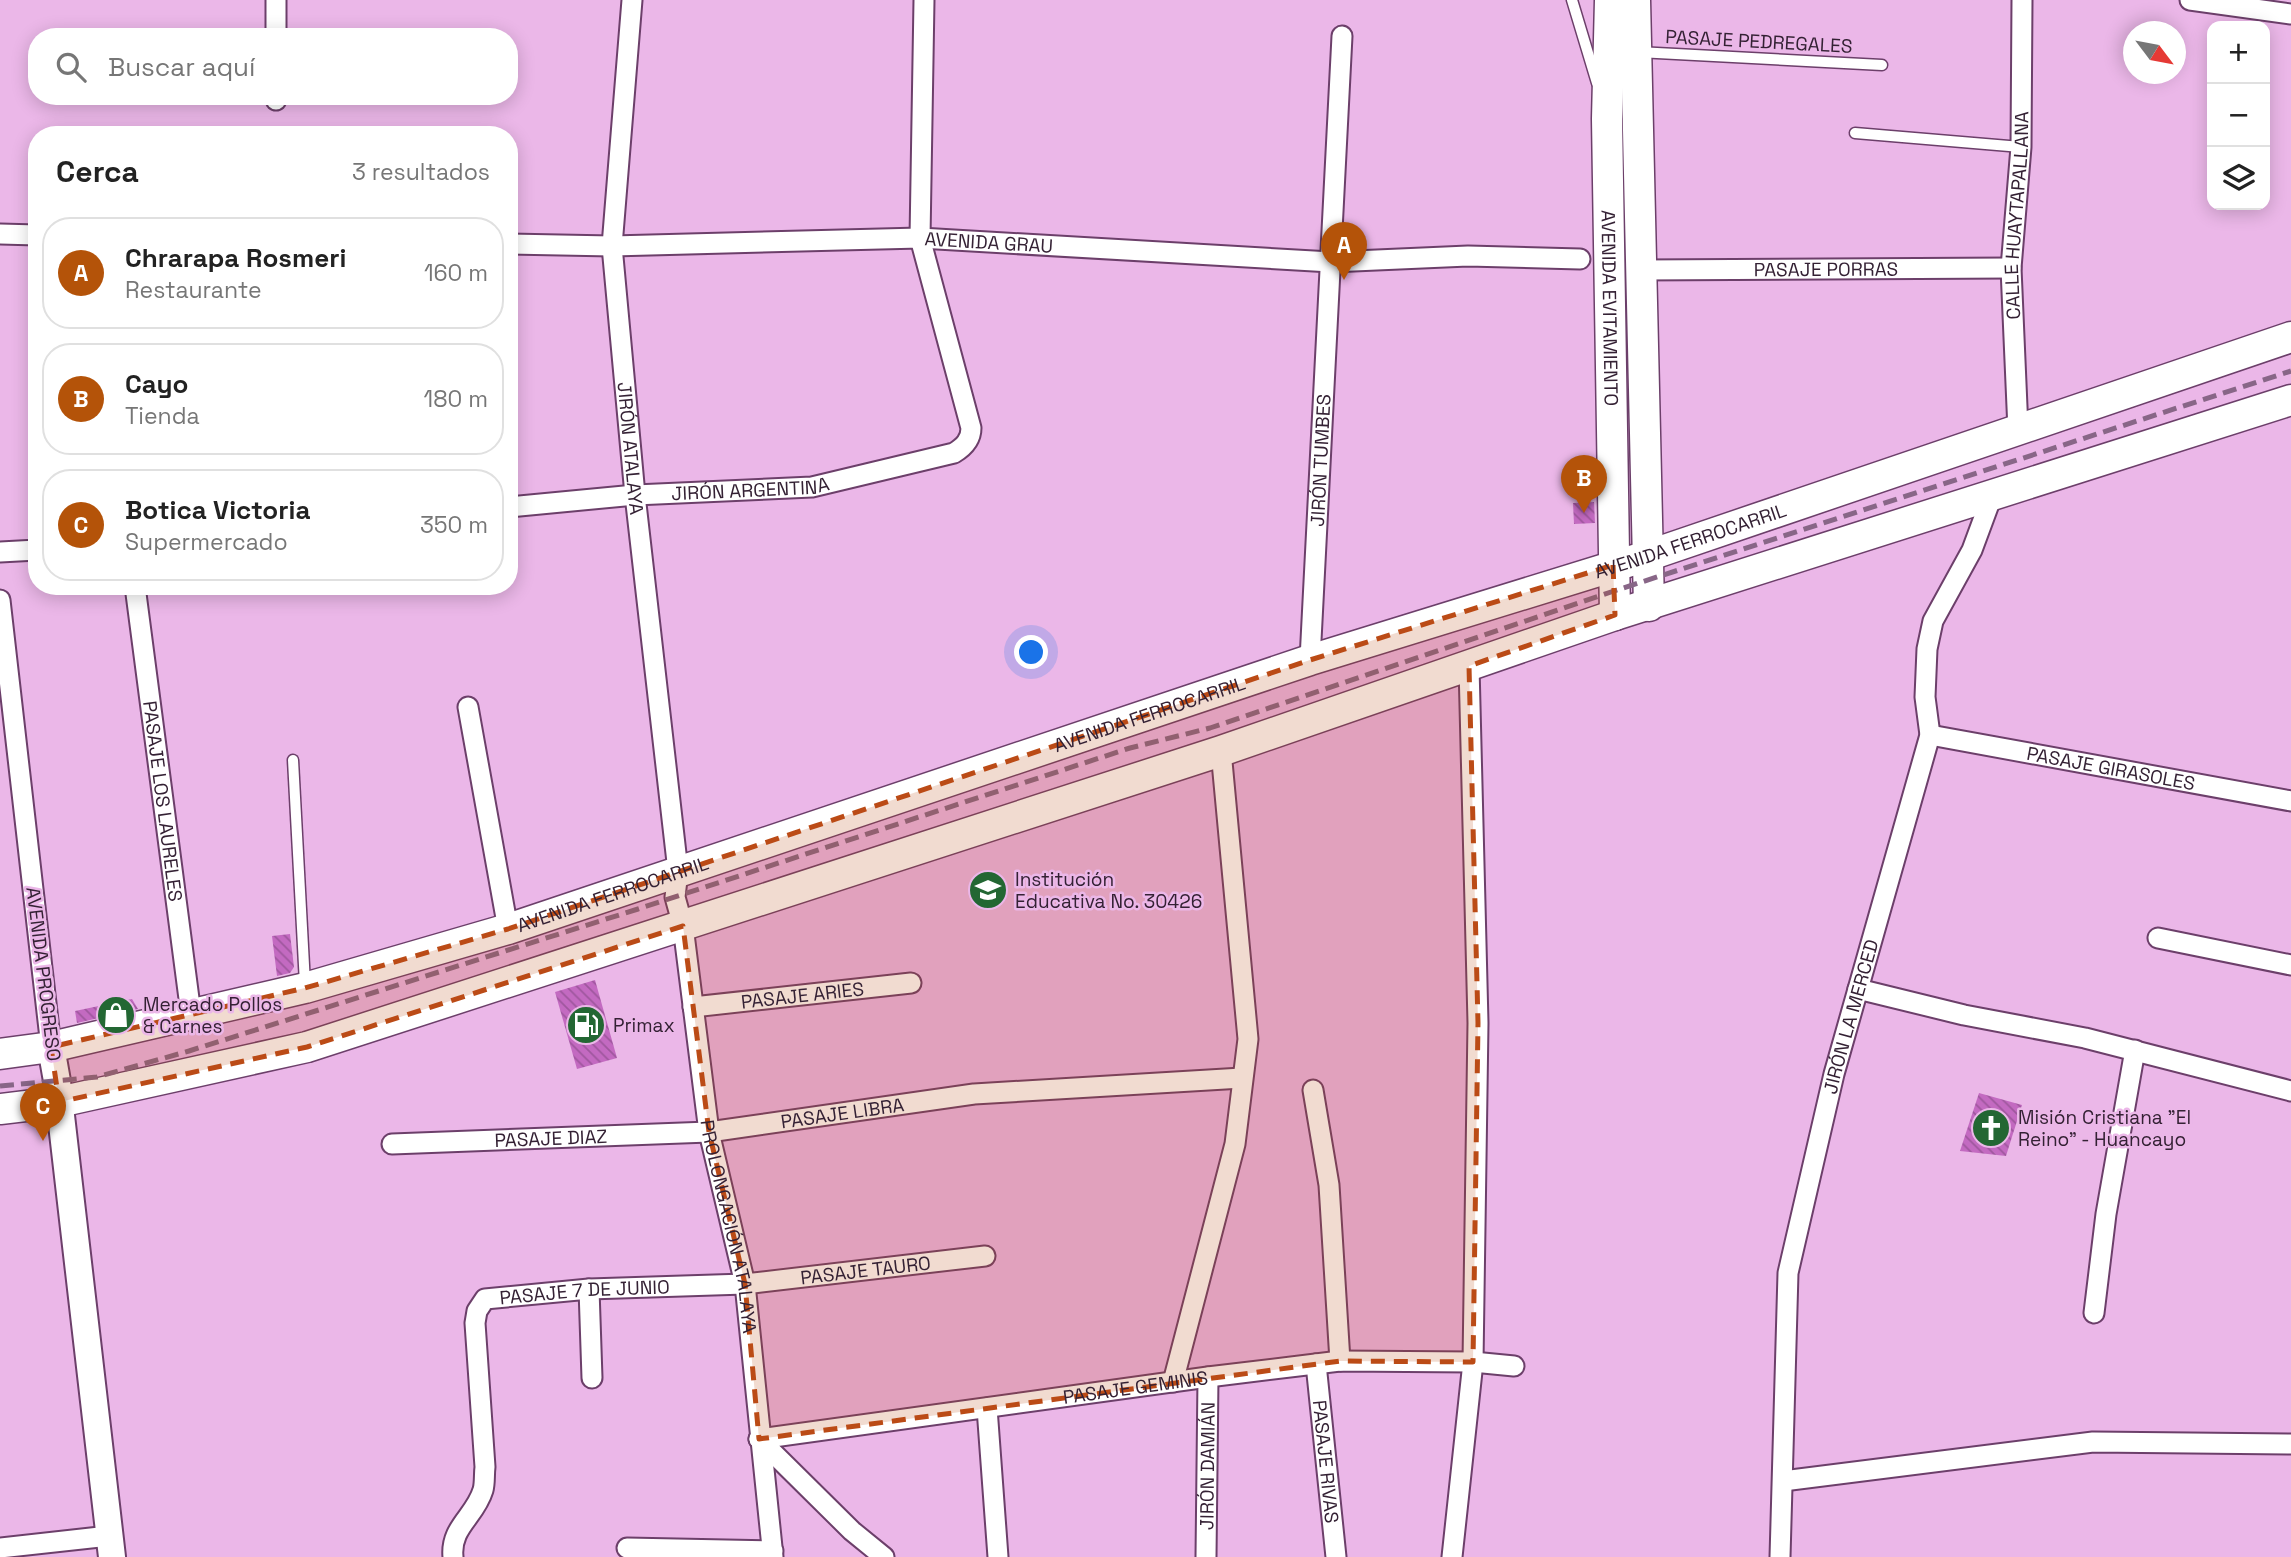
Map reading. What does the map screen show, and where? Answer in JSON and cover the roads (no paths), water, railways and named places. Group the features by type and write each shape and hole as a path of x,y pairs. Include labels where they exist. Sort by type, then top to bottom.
{"main road":[{"name":"AVENIDA EVITAMIENTO","path":"1610,0 1608,119 1615,615"},
{"name":"AVENIDA EVITAMIENTO","path":"1634,0 1648,606"},
{"name":"AVENIDA FERROCARRIL","path":"0,1054 51,1047 305,988 508,929 677,884 1310,660 1647,556 2291,337"},
{"path":"0,1109 59,1102 307,1047 1221,751 1615,615 2291,400"}],"street":[{"path":"276,0 276,28"},
{"name":"JIRÓN ATALAYA","path":"632,0 612,246 635,495 677,884"},
{"path":"920,239 924,0"},
{"name":"CALLE HUAYTAPALLANA","path":"2018,430 2011,268 2021,147 2022,0"},
{"path":"2190,0 2249,4 2291,14"},
{"name":"JIRÓN TUMBES","path":"1310,660 1342,36"},
{"path":"0,234 28,235"},
{"name":"AVENIDA GRAU","path":"518,244 612,246 920,239 1331,262 1468,256 1580,258"},
{"name":"JIRÓN ARGENTINA","path":"518,506 635,495 812,487 962,449 971,437 971,428 920,239"},
{"name":"PASAJE PORRAS","path":"1640,270 2011,268"},
{"name":"JIRÓN LA MERCED","path":"1780,1557 1788,1273 1834,1074 1930,735 1925,697 1927,649 1933,621 1972,550 1992,496"},
{"path":"0,552 28,550"},
{"name":"PASAJE LOS LAURELES","path":"136,595 191,1014"},
{"name":"AVENIDA PROGRESO","path":"0,600 110,1546"},
{"path":"1452,1557 1474,1362 1478,1023 1469,666"},
{"path":"468,707 508,929"},
{"name":"PASAJE GIRASOLES","path":"1930,735 2291,802"},
{"path":"1173,1382 1235,1144 1248,1039 1221,751"},
{"name":"PROLONGACIÓN ATALAYA","path":"677,884 709,1132 745,1284 773,1554"},
{"path":"2158,938 2291,965"},
{"name":"PASAJE ARIES","path":"693,1007 911,983"},
{"path":"1858,989 1964,1015 2136,1050 2291,1091"},
{"path":"2094,1313 2106,1214 2136,1050"},
{"name":"PASAJE LIBRA","path":"709,1132 974,1094 1242,1078"},
{"path":"1313,1090 1329,1185 1340,1362"},
{"name":"PASAJE DIAZ","path":"391,1144 709,1132"},
{"name":"PASAJE TAURO","path":"745,1284 985,1256"},
{"name":"PASAJE 7 DE JUNIO","path":"453,1557 452,1542 483,1490 485,1467 475,1323 477,1311 485,1299 589,1289 745,1284"},
{"path":"589,1289 592,1378"},
{"name":"PASAJE GEMINIS","path":"759,1439 1316,1364 1474,1362 1514,1366"},
{"name":"PASAJE RIVAS","path":"1316,1364 1336,1557"},
{"name":"JIRÓN DAMIÁN","path":"1206,1557 1208,1377"},
{"path":"987,1408 998,1557"},
{"path":"759,1439 852,1531 884,1557"},
{"path":"1783,1481 2092,1442 2291,1444"},
{"path":"0,1548 110,1546"},
{"path":"627,1548 773,1554"}],"lane":[{"path":"1572,0 1608,119"},
{"name":"PASAJE PEDREGALES","path":"1635,52 1882,65"},
{"path":"1856,133 2021,147"},
{"path":"293,760 305,988"}],"railway":[{"path":"0,1086 97,1077 189,1051 638,909 1130,748 1210,728 1614,591 2291,371"}],"place":[{"name":"Chrarapa Rosmeri","path":"1344,280"},
{"name":"Cayo","path":"1584,513"},
{"name":"Institución Educativa No. 30426","path":"988,890"},
{"name":"Mercado Pollos & Carnes","path":"116,1015"},
{"name":"Primax","path":"586,1025"},
{"name":"Misión Cristiana \"El Reino\" - Huancayo","path":"1991,1128"},
{"name":"Botica Victoria","path":"43,1141"}]}
